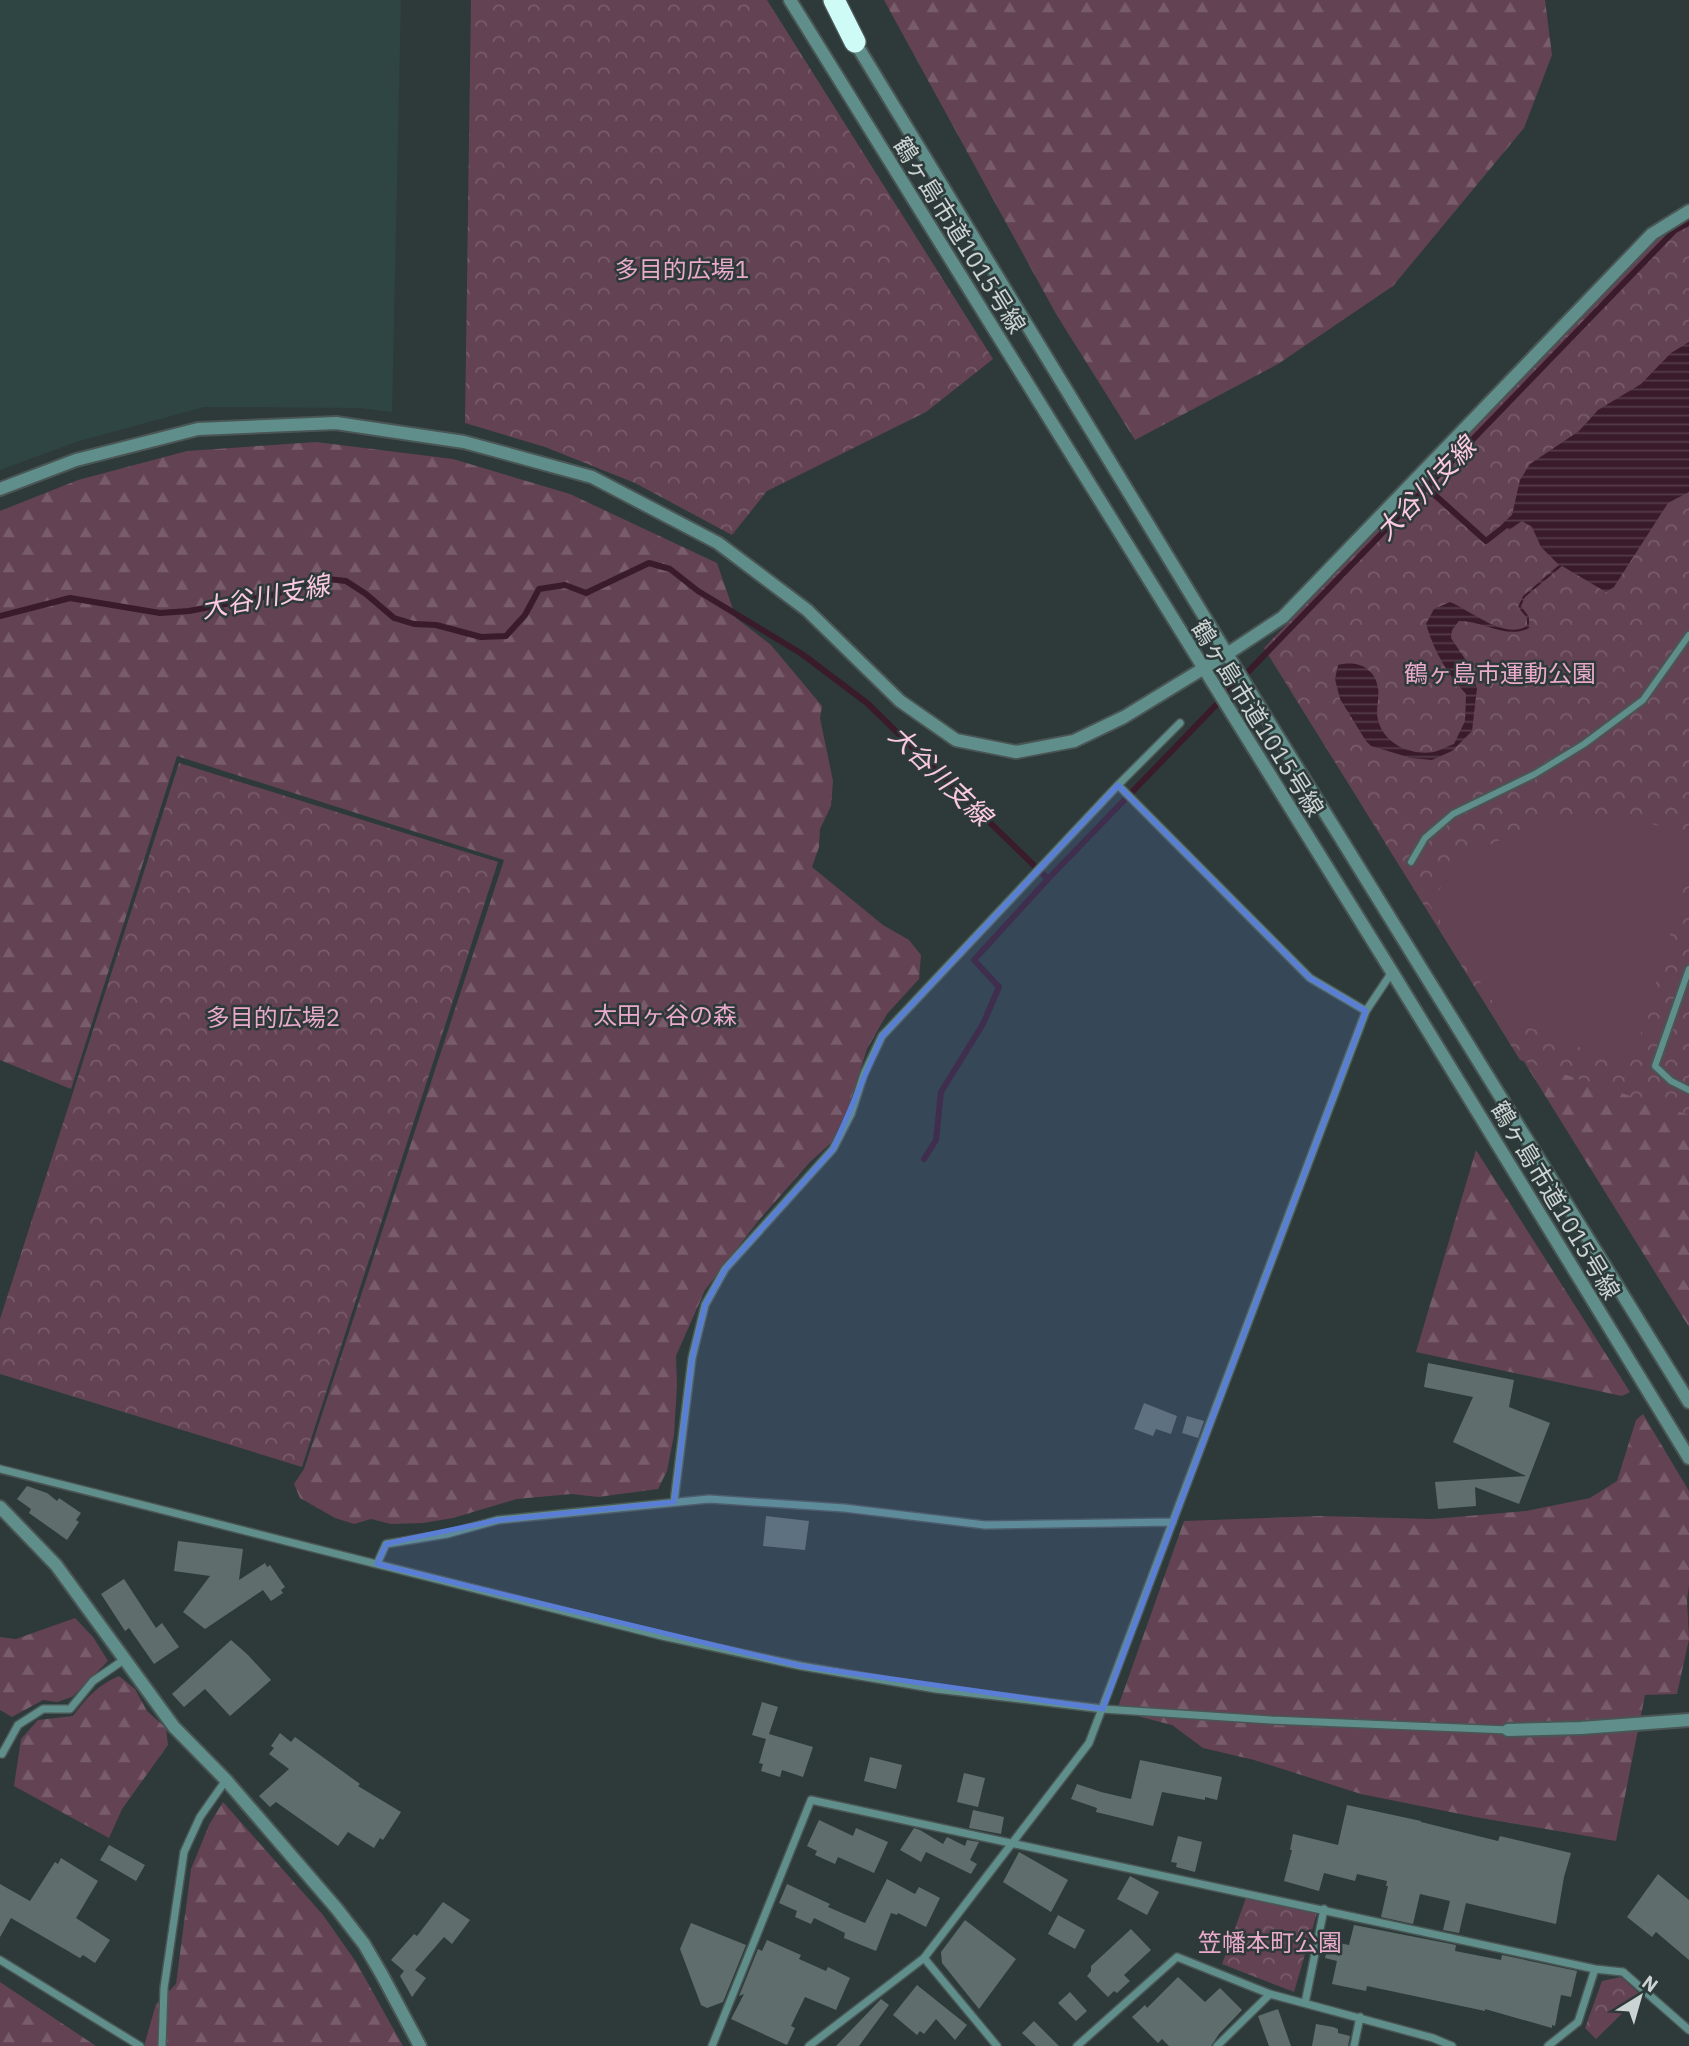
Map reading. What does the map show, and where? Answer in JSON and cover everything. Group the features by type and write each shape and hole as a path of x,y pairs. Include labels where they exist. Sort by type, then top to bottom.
{"highway":[{"path":"832,0 855,42"}],"street":[{"name":"鶴ヶ島市道1015号線","path":"790,0 1392,972 1689,1458"},
{"name":"鶴ヶ島市道1015号線","path":"855,42 1227,654 1689,1402"},
{"path":"0,489 76,460 198,429 336,423 464,442 592,477 718,543 807,610 900,701 956,740 1016,752 1074,741 1124,717 1283,617 1652,234 1689,211"},
{"path":"1411,862 1425,838 1453,814 1555,762 1643,700 1689,635"},
{"path":"674,1502 692,1358 705,1305 725,1269 833,1149 851,1114 864,1074 882,1036 1118,785 1180,723"},
{"path":"1118,785 1310,978 1366,1011"},
{"path":"1689,969 1655,1066 1671,1081 1689,1090"},
{"path":"809,2046 924,1958 1090,1743 1366,1011 1392,972"},
{"path":"0,1469 662,1636 801,1666 936,1689 1102,1709 1270,1720 1508,1730 1689,1720"},
{"path":"377,1564 386,1544 447,1534 498,1520 709,1499 844,1508 985,1525 1173,1522"},
{"path":"0,1507 56,1565 174,1727 226,1780 337,1909 364,1944 420,2046"},
{"path":"0,1753 2,1754 18,1725 43,1709 70,1709 93,1681 125,1659"},
{"path":"162,2046 164,1988 184,1852 200,1817 226,1780"},
{"path":"712,2046 811,1800 1595,1969 1623,1972 1689,2030"},
{"path":"1305,2003 1324,1909"},
{"path":"1077,2046 1177,1957 1270,1994 1360,2017 1431,2042 1452,2046"},
{"path":"924,1958 997,2046"},
{"path":"0,1960 140,2046"},
{"path":"1548,2046 1578,2022 1595,1969"},
{"path":"1217,2046 1270,1994"},
{"path":"1354,2046 1360,2017"}],"highlighted area":[{"path":"1118,785 1310,978 1366,1011 1103,1709 801,1666 377,1564 386,1544 498,1520 674,1502 692,1358 705,1305 725,1269 833,1149 882,1036"}],"shaded area":[{"path":"0,0 401,0 392,412 359,408 204,407 76,442 0,470"},
{"path":"1689,342 1689,492 1668,503 1614,587 1606,592 1562,566 1525,597 1521,606 1529,617 1529,628 1512,632 1459,621 1452,630 1451,638 1467,662 1477,688 1472,731 1452,751 1432,760 1411,758 1371,746 1340,699 1335,679 1338,665 1358,665 1373,675 1378,692 1378,720 1392,742 1408,750 1425,753 1454,744 1465,721 1466,694 1447,670 1429,634 1426,624 1434,609 1450,602 1498,627 1518,629 1527,626 1527,618 1518,607 1523,596 1559,565 1541,547 1532,527 1522,521 1509,530 1503,523 1512,515 1520,480 1530,464 1579,431 1598,410 1641,384 1671,353"}],"green space":[{"name":"多目的広場1","path":"471,0 767,0 993,359 926,412 767,491 732,535 635,483 545,447 465,423"},
{"path":"884,0 1545,0 1552,55 1524,128 1393,286 1278,364 1135,440 1056,314"},
{"name":"鶴ヶ島市運動公園","path":"1689,214 1689,1115 1520,1060 1264,648 1671,224"},
{"name":"太田ヶ谷の森","path":"316,442 453,459 570,494 717,563 736,618 771,645 822,706 820,718 833,781 831,806 820,829 819,847 812,867 883,925 909,940 921,955 919,979 887,1014 867,1049 847,1112 833,1141 810,1162 759,1220 705,1290 676,1356 674,1435 667,1471 658,1489 598,1497 571,1494 517,1499 453,1518 423,1523 391,1524 371,1519 354,1524 335,1518 300,1498 294,1484 304,1469 504,860 177,756 71,1089 0,1060 0,511 78,480 187,451"},
{"name":"多目的広場2","path":"179,763 498,862 302,1467 0,1374 0,1319"},
{"path":"1588,813 1637,819 1689,836 1689,871 1637,1047 1614,1061 1503,1017 1428,902 1472,853 1538,823"},
{"path":"1516,1049 1689,1104 1689,1327"},
{"path":"1476,1150 1630,1392 1622,1396 1416,1352"},
{"path":"1643,1414 1689,1491 1689,1639 1677,1694 1645,1695 1616,1841 1361,1794 1254,1760 1203,1748 1172,1725 1141,1717 1118,1707 1184,1521 1320,1516 1432,1519 1526,1511 1590,1498 1617,1481 1636,1420"},
{"path":"75,1618 93,1637 108,1661 72,1697 57,1702 43,1700 12,1717 0,1710 0,1637 16,1639"},
{"path":"119,1676 135,1689 147,1711 166,1728 168,1745 122,1809 109,1838 14,1786 21,1739 38,1720 73,1716 93,1693"},
{"path":"223,1802 323,1915 356,1962 403,2046 144,2046 156,2004 176,1984 191,1869 209,1825"},
{"name":"笠幡本町公園","path":"1246,1898 1317,1913 1294,1992 1222,1964"},
{"path":"1621,1977 1641,1995 1596,2039 1585,2028 1602,1981"},
{"path":"0,1982 96,2046 0,2046"}],"building":[{"path":"1428,1363 1514,1380 1509,1407 1550,1423 1519,1504 1475,1487 1476,1506 1438,1509 1435,1482 1526,1476 1453,1442 1473,1397 1424,1387"},
{"path":"1144,1403 1177,1416 1171,1434 1156,1429 1153,1436 1134,1429"},
{"path":"1187,1416 1204,1421 1198,1438 1182,1433"},
{"path":"27,1486 47,1493 57,1501 59,1498 81,1513 76,1520 79,1522 67,1540 29,1513 31,1509 17,1499"},
{"path":"766,1516 809,1521 805,1550 763,1546"},
{"path":"178,1541 243,1549 239,1580 265,1563 267,1567 270,1565 285,1587 281,1590 283,1593 271,1601 263,1590 205,1629 183,1612 210,1576 174,1571"},
{"path":"124,1579 156,1628 162,1623 179,1647 154,1664 129,1628 125,1631 101,1594"},
{"path":"231,1640 271,1680 230,1716 205,1689 184,1707 172,1694"},
{"path":"762,1702 778,1707 769,1734 813,1747 803,1777 782,1770 780,1777 761,1771 763,1764 759,1763 766,1739 752,1735"},
{"path":"280,1733 291,1742 295,1737 360,1784 358,1786 401,1812 383,1840 380,1838 374,1848 348,1832 338,1846 276,1802 270,1807 259,1796 289,1769 269,1754"},
{"path":"870,1757 902,1765 896,1789 864,1781"},
{"path":"1140,1760 1222,1777 1217,1800 1162,1792 1153,1826 1096,1812 1097,1808 1071,1799 1077,1784 1131,1799"},
{"path":"964,1773 985,1778 978,1807 957,1802"},
{"path":"1347,1805 1498,1841 1500,1836 1571,1853 1556,1924 1466,1903 1459,1933 1443,1930 1450,1901 1420,1894 1413,1924 1381,1917 1387,1881 1357,1874 1355,1881 1324,1873 1319,1891 1284,1881 1293,1834 1338,1845"},
{"path":"973,1810 1004,1817 1001,1834 969,1828"},
{"path":"819,1820 853,1836 856,1828 888,1842 874,1873 838,1857 835,1864 815,1855 817,1851 807,1846"},
{"path":"914,1828 943,1844 947,1837 965,1846 967,1840 979,1842 970,1860 977,1864 971,1874 926,1852 921,1862 900,1850"},
{"path":"1178,1836 1202,1842 1195,1872 1176,1867 1177,1863 1171,1862"},
{"path":"109,1845 145,1865 136,1881 100,1860"},
{"path":"1019,1852 1068,1880 1051,1912 1003,1882"},
{"path":"61,1858 98,1881 76,1918 110,1940 95,1963 83,1955 80,1958 11,1918 0,1937 0,1884 30,1901 55,1862 58,1864"},
{"path":"1658,1874 1689,1900 1689,1960 1656,1932 1652,1937 1627,1917"},
{"path":"1130,1876 1159,1892 1147,1915 1117,1899"},
{"path":"887,1879 915,1894 919,1887 940,1898 926,1927 898,1913 891,1913 876,1951 844,1938 845,1933 814,1918 811,1924 795,1917 797,1911 779,1903 787,1884 830,1904 828,1907 865,1923"},
{"path":"443,1902 470,1920 452,1944 444,1937 415,1970 426,1978 412,1997 400,1976 404,1971 391,1960 414,1934 417,1936"},
{"path":"1058,1915 1085,1930 1075,1949 1048,1934"},
{"path":"965,1920 1016,1959 979,2009 942,1963 941,1952"},
{"path":"691,1923 746,1945 723,2002 707,2008 701,2005 680,1949"},
{"path":"1354,1925 1456,1945 1455,1951 1501,1960 1502,1955 1577,1971 1571,1997 1561,1995 1555,2026 1552,2025 1552,2028 1485,2009 1367,1986 1366,1991 1332,1984 1337,1961 1325,1958 1329,1941 1349,1945"},
{"path":"1131,1929 1151,1950 1124,1975 1130,1981 1108,1997 1087,1976 1091,1966"},
{"path":"767,1940 801,1955 799,1959 826,1971 828,1967 850,1978 836,2010 805,1997 791,2026 795,2028 787,2045 731,2019 744,1994 739,1996 758,1949 762,1951"},
{"path":"1178,1977 1205,2002 1220,1988 1242,2010 1211,2046 1169,2046 1162,2039 1158,2043 1132,2017 1145,2005 1147,2008"},
{"path":"917,1985 967,2025 955,2040 936,2019 924,2034 920,2031 917,2035 893,2015"},
{"path":"1070,1992 1087,2011 1076,2021 1058,2003"},
{"path":"881,1999 889,2005 859,2046 836,2046"},
{"path":"1278,2009 1291,2046 1269,2046 1258,2016"},
{"path":"1034,2021 1059,2046 1036,2046 1022,2033"},
{"path":"1316,2024 1333,2027 1338,2029 1338,2033 1350,2036 1348,2046 1312,2046"}],"waterway":[{"name":"大谷川支線","path":"0,616 70,598 160,613 189,611 268,596 328,579 346,581 394,618 414,624 436,625 481,637 506,636 525,615 539,589 565,585 586,593 649,563 670,569 698,591 802,654 867,703 1048,879 1675,230 1689,223"},
{"path":"1427,488 1486,541 1505,526"},
{"path":"924,1159 936,1140 941,1092 983,1024 999,987 974,960 1048,879"}]}
